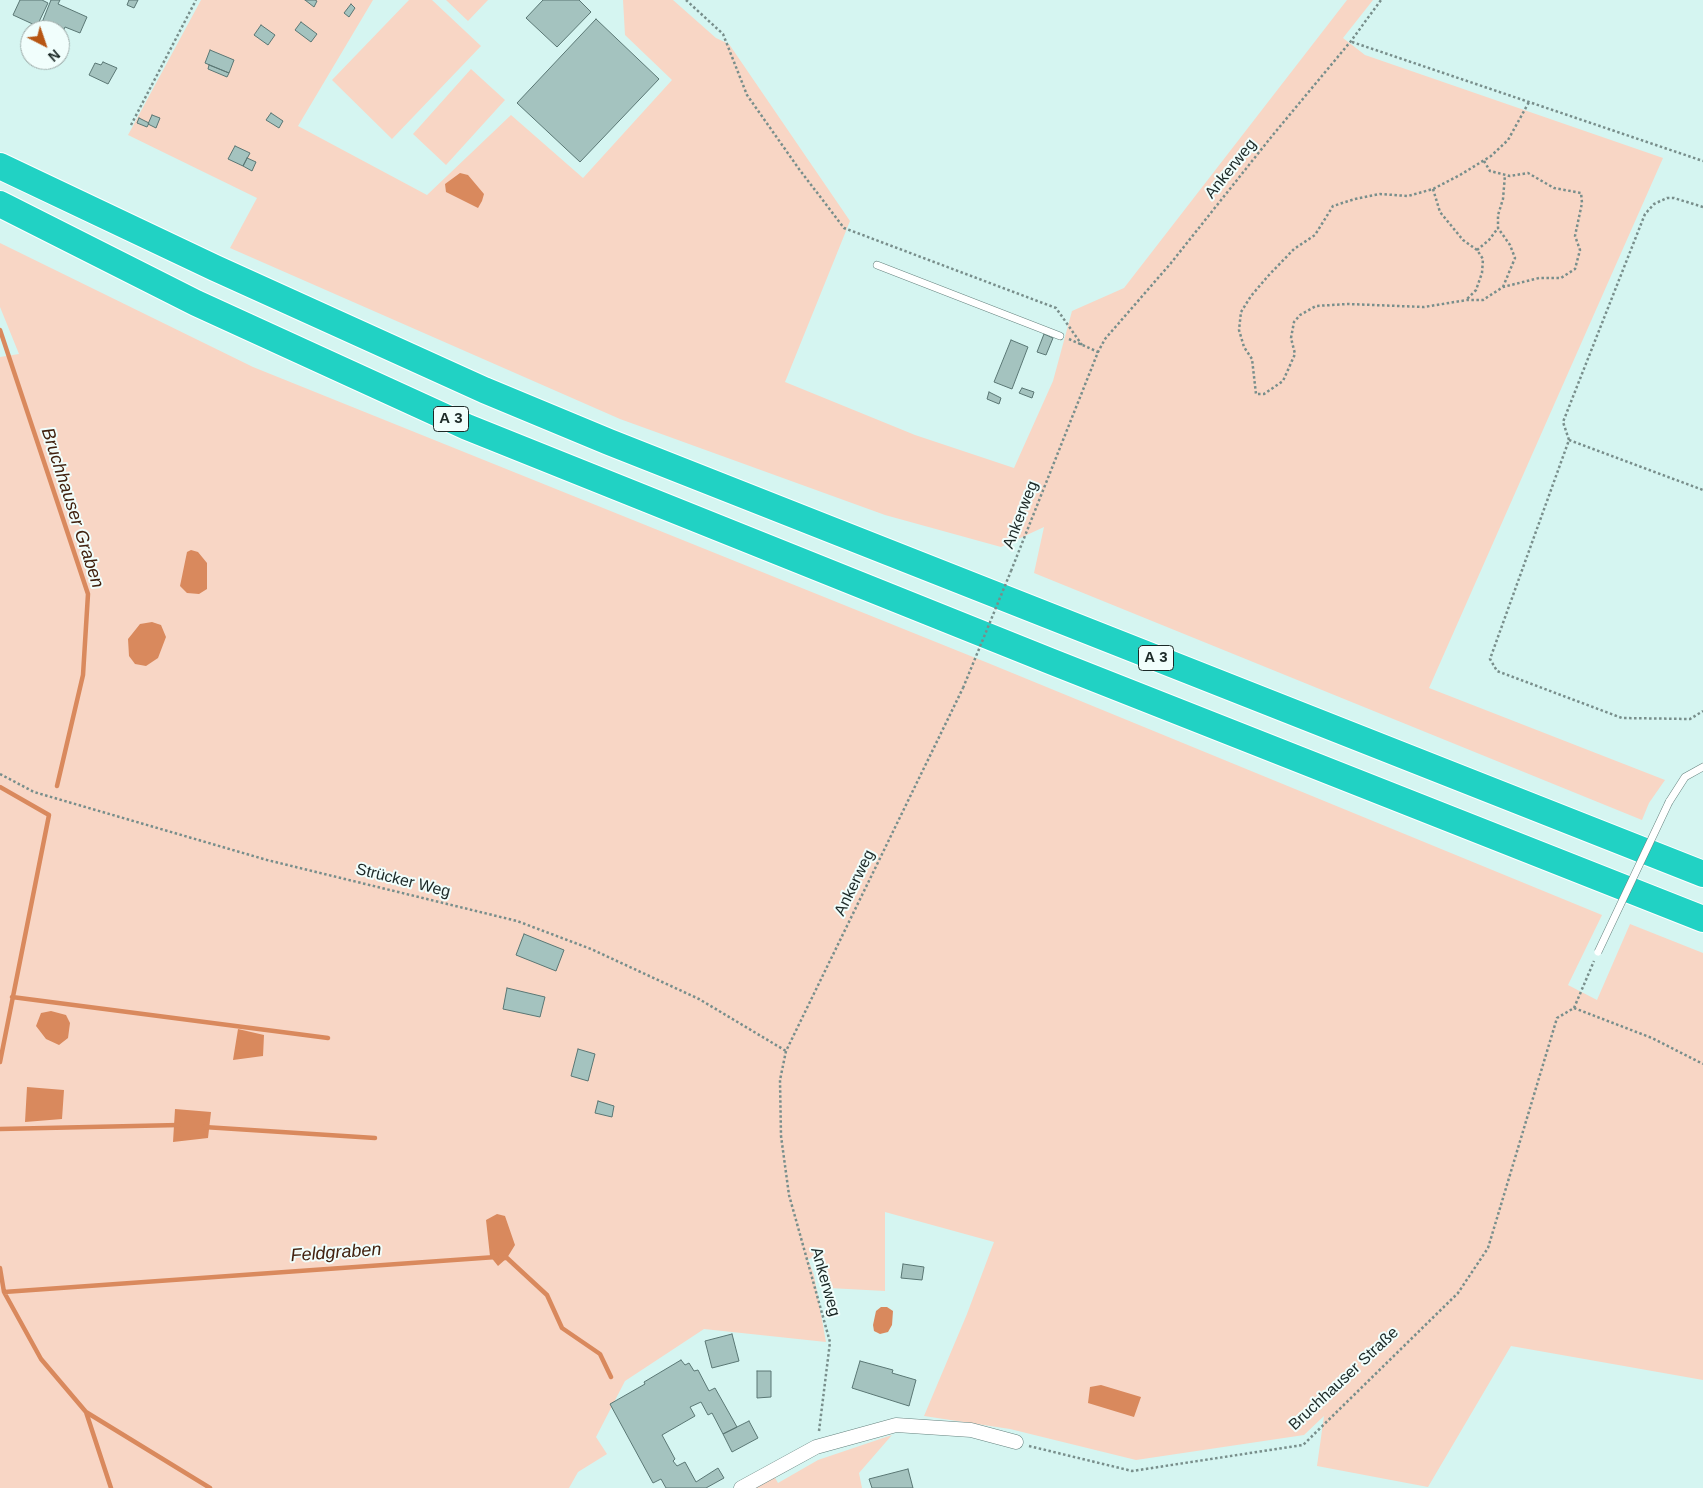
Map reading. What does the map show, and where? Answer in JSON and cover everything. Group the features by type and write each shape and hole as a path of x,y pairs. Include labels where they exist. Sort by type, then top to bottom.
{"highway":[{"name":"A 3","path":"0,166 224,272 484,390 608,442 1703,874"},
{"name":"A 3","path":"0,204 196,304 467,427 1050,661 1703,919"}],"street":[{"path":"740,1488 816,1447 896,1425 971,1430 1016,1442"}],"lane":[{"path":"877,265 1060,336"},
{"path":"1598,952 1669,802 1685,777 1703,766"}],"path":[{"path":"131,125 196,0"},
{"path":"686,0 723,34 747,95 799,170 844,228 1056,308 1082,345"},
{"name":"Ankerweg","path":"816,1447 830,1342 789,1195 781,1136 780,1080 786,1051 963,688 1098,352 1105,339 1171,263 1272,136 1351,41 1381,0"},
{"path":"1351,41 1703,161"},
{"path":"1484,160 1490,171 1505,175 1528,173 1554,188 1581,193 1582,202 1575,236 1580,250 1575,269 1560,278 1539,278 1503,287 1483,300 1467,300 1424,307 1348,304 1316,306 1300,315 1294,322 1291,338 1295,354 1283,381 1264,394 1256,394 1252,360 1244,347 1239,330 1241,312 1251,296 1294,249 1314,235 1333,206 1372,196 1408,196 1432,189 1484,160 1508,140 1529,102"},
{"path":"1477,250 1489,240 1498,228 1505,175"},
{"path":"1432,189 1440,212 1463,240 1477,250 1483,259 1482,273 1476,290 1467,300"},
{"path":"1703,207 1674,198 1667,198 1654,204 1645,214 1563,422 1569,440 1491,650 1490,663 1497,670 1622,718 1690,719 1703,711"},
{"path":"1498,228 1510,245 1515,258 1503,287"},
{"path":"1060,336 1098,352"},
{"path":"1569,440 1703,490"},
{"name":"Strücker Weg","path":"0,774 34,792 267,860 517,921 591,949 698,999 786,1051"},
{"path":"1598,952 1574,1008 1652,1038 1703,1064"},
{"name":"Bruchhauser Straße","path":"1016,1442 1132,1471 1302,1445 1458,1294 1488,1248 1557,1018 1574,1008"}],"shaded area":[{"path":"201,0 373,0 298,126 427,195 511,115 583,178 672,80 625,35 623,0 673,0 716,38 729,44 850,221 785,382 915,435 1014,468 1053,381 1072,311 1124,288 1347,0 1373,0 1343,38 1365,55 1663,158 1429,688 1665,780 1649,803 1642,820 1034,573 1044,527 1001,547 885,515 620,419 230,248 257,198 128,135"},
{"path":"409,0 432,0 481,46 392,139 332,80"},
{"path":"446,0 488,0 468,21"},
{"path":"471,69 505,100 446,165 413,134"},
{"path":"460,173 468,175 484,194 478,208 446,192 445,184"},
{"path":"0,243 253,367 988,663 1602,915 1568,985 1597,1000 1630,924 1703,953 1703,1380 1511,1346 1428,1487 1317,1466 1324,1416 1304,1435 1136,1460 1010,1429 924,1416 967,1314 994,1242 885,1212 885,1291 829,1288 818,1257 808,1259 814,1275 826,1342 704,1329 625,1381 596,1437 607,1454 578,1472 569,1488 0,1488 0,357 19,354 0,307"},
{"path":"191,550 198,552 207,563 207,589 199,594 187,593 180,586 187,552"},
{"path":"152,622 161,625 166,637 158,658 146,666 135,664 129,656 128,639 140,624"},
{"path":"51,1011 66,1015 70,1023 68,1038 59,1045 46,1039 36,1026 41,1013"},
{"path":"238,1029 264,1035 263,1056 233,1060"},
{"path":"27,1087 64,1090 62,1119 25,1122"},
{"path":"175,1109 211,1112 208,1138 173,1142"},
{"path":"497,1214 505,1216 515,1245 507,1258 498,1266 490,1256 486,1220"},
{"path":"881,1307 887,1307 893,1311 892,1325 888,1332 880,1334 874,1331 873,1325 876,1311"},
{"path":"1101,1385 1141,1397 1134,1417 1088,1403 1090,1387"},
{"path":"892,1435 859,1473 862,1488 751,1488 774,1476 778,1483 818,1460"}],"building":[{"path":"20,0 42,0 48,3 40,20 24,20 13,15"},
{"path":"51,0 60,0 58,4 87,17 80,33 70,29 70,20 43,20"},
{"path":"129,0 138,0 134,8 127,5"},
{"path":"305,0 315,0 317,1 314,7"},
{"path":"543,0 579,0 591,12 557,47 526,18"},
{"path":"351,4 355,8 349,17 344,13"},
{"path":"596,19 659,79 580,162 517,103"},
{"path":"301,22 317,34 311,42 295,30"},
{"path":"261,25 275,35 268,45 254,35"},
{"path":"210,50 234,60 229,73 205,63"},
{"path":"103,62 117,68 108,84 89,75 95,63 101,65"},
{"path":"209,65 229,73 227,77 208,69"},
{"path":"271,113 283,121 279,128 266,120"},
{"path":"152,115 160,118 156,128 148,124"},
{"path":"139,118 149,123 147,127 137,123"},
{"path":"235,146 250,153 243,166 228,159"},
{"path":"247,158 256,162 252,171 243,166"},
{"path":"1044,334 1053,338 1046,355 1037,352"},
{"path":"1011,340 1028,347 1012,389 994,382"},
{"path":"1022,388 1034,392 1032,398 1019,393"},
{"path":"989,392 1001,398 999,404 987,399"},
{"path":"524,934 564,950 556,971 516,955"},
{"path":"507,988 545,997 540,1017 503,1009"},
{"path":"578,1049 595,1054 588,1081 571,1076"},
{"path":"598,1101 614,1106 612,1117 595,1113"},
{"path":"903,1264 924,1267 922,1280 901,1278"},
{"path":"732,1334 739,1361 712,1368 705,1341"},
{"path":"681,1360 685,1365 689,1363 694,1371 698,1370 709,1391 715,1388 737,1427 723,1434 712,1413 708,1415 701,1402 690,1407 695,1416 662,1435 675,1459 673,1461 677,1466 685,1462 696,1482 718,1468 724,1478 706,1488 666,1488 661,1479 653,1483 610,1404"},
{"path":"860,1361 893,1370 892,1373 916,1380 909,1406 852,1388"},
{"path":"757,1371 771,1371 771,1397 757,1398"},
{"path":"749,1421 758,1438 732,1452 723,1434"},
{"path":"908,1469 913,1488 872,1488 869,1479"}],"waterway":[{"name":"Bruchhauser Graben","path":"0,330 88,594 83,675 57,786"},
{"name":"Bruchhauser Graben","path":"0,787 49,815 0,1062"},
{"path":"12,997 328,1038"},
{"path":"0,1129 179,1125"},
{"path":"204,1127 375,1138"},
{"name":"Feldgraben","path":"4,1292 496,1257"},
{"name":"Feldgraben","path":"503,1258 507,1258 547,1295 562,1328 600,1354 611,1377"},
{"name":"Bruchhauser Graben","path":"0,1268 4,1292 41,1359 86,1412 210,1488"},
{"path":"86,1412 111,1488"}]}
